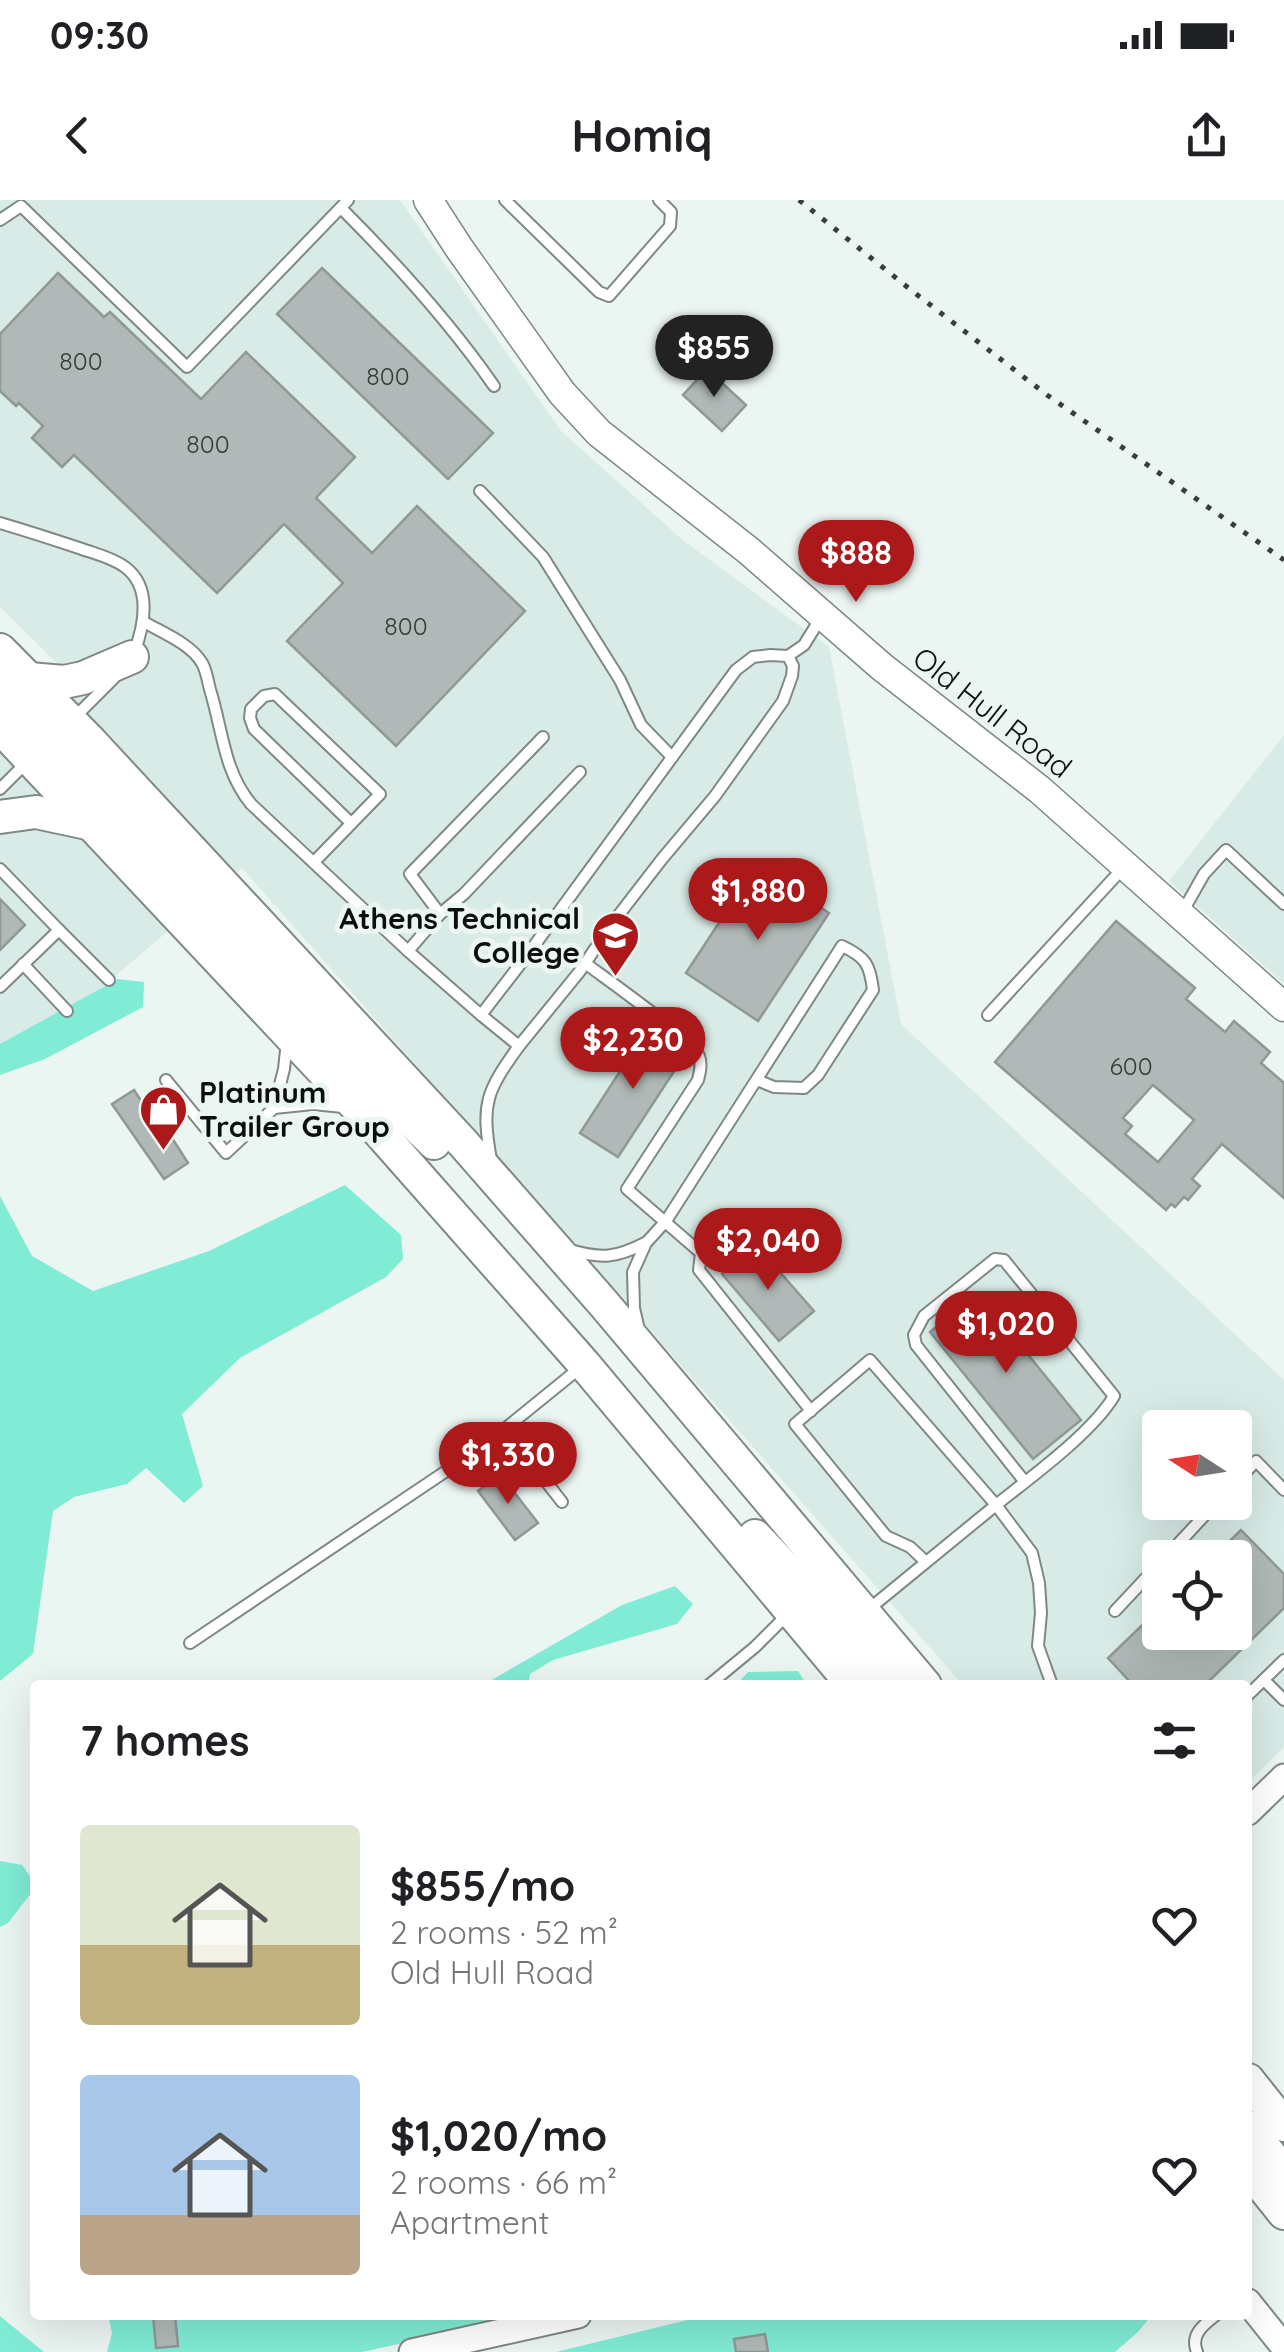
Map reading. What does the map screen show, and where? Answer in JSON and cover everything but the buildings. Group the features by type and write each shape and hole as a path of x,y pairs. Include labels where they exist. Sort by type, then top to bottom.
{"highway":[{"path":"0,650 92,824 358,1108 584,1364 849,1680"},
{"path":"15,684 83,678 132,657"},
{"path":"0,727 50,740 495,1180 921,1680"},
{"path":"50,740 339,1050 474,1182 521,1209"},
{"path":"0,816 36,812 92,824"},
{"path":"680,1479 741,1522 886,1680"},
{"path":"1252,2085 1284,2124"},
{"path":"1252,2132 1284,2173"},
{"path":"1252,2173 1284,2212"}],"main road":[{"name":"Old Hull Road","path":"428,200 562,393 598,433 750,551 882,667 1040,790 1284,1007"}],"street":[{"path":"1252,1808 1284,1777"},
{"path":"1252,2307 1284,2346"},
{"path":"412,2352 556,2320"}],"lane":[{"path":"0,220 34,200"},
{"path":"505,200 599,292 610,296 670,226 671,212 659,200"},
{"path":"21,206 188,367 345,204 466,346 494,386"},
{"path":"480,491 542,557 620,680 641,725 672,758"},
{"path":"0,523 123,565 132,573 144,604 144,622 132,657 0,789"},
{"path":"481,1014 736,670 761,656 788,656 804,645 824,614"},
{"path":"144,622 184,645 202,663 227,762 237,787 250,804 408,951 519,1046"},
{"path":"495,1180 485,1116 496,1078 715,796 783,701 792,676 788,656"},
{"path":"314,862 380,794 275,694 264,696 251,708 254,729 351,823"},
{"path":"440,914 410,874 543,738"},
{"path":"408,951 580,772"},
{"path":"1180,916 1204,874 1226,850 1284,904"},
{"path":"988,1015 1125,866"},
{"path":"0,869 109,980"},
{"path":"0,987 59,930"},
{"path":"643,1350 632,1285 633,1272 646,1243 666,1221 842,946 858,954 870,968 874,990 818,1076 804,1088 774,1087 757,1080"},
{"path":"586,963 678,1034 700,1057 698,1080 627,1189 701,1253 699,1270 811,1411"},
{"path":"24,964 67,1011"},
{"path":"166,1080 226,1153 274,1108 288,1034"},
{"path":"274,1108 313,1104 358,1108"},
{"path":"551,1244 604,1257 646,1243"},
{"path":"864,1613 1025,1482 1104,1412 1114,1396 1004,1260 995,1259 924,1316 914,1335 916,1345 1025,1482"},
{"path":"926,1562 910,1547 886,1536 795,1424 870,1360 996,1505 1032,1554 1040,1583 1038,1646 1050,1680"},
{"path":"190,1643 486,1445 584,1364"},
{"path":"505,1430 562,1502"},
{"path":"1252,1465 1256,1461 1284,1490"},
{"path":"1182,1540 1200,1520"},
{"path":"1115,1611 1142,1582"},
{"path":"714,1680 791,1611"},
{"path":"1252,1691 1284,1660"},
{"path":"1264,1680 1284,1700"},
{"path":"1197,2352 1196,2335 1209,2320"}],"shaded area":[{"name":"Athens Technical College","path":"0,200 400,200 561,431 685,542 829,647 901,1024 1284,1380 1284,1747 1252,1779 1252,1680 959,1680 242,868 0,1074 0,728 58,664 0,607"},
{"path":"1284,735 1284,984 1169,881"}],"green space":[{"path":"118,979 144,982 143,1007 45,1059 0,1075 0,1044"},
{"path":"345,1185 401,1235 403,1259 386,1277 240,1358 182,1414 203,1486 184,1503 146,1468 127,1484 74,1497 53,1511 33,1654 0,1681 0,1196 32,1256 93,1291 209,1251"},
{"path":"675,1586 693,1604 677,1624 553,1660 530,1674 529,1680 492,1680 622,1605"},
{"path":"798,1671 804,1680 741,1680 748,1672"},
{"path":"0,1861 22,1865 30,1876 30,1894 8,1923 0,1927"},
{"path":"0,2316 44,2352 0,2352"},
{"path":"109,2320 509,2320 362,2352 107,2352 112,2333"},
{"path":"687,2320 1148,2320 1115,2352 556,2352"}],"railway":[{"path":"799,200 1047,395 1284,560"}],"place":[{"name":"Athens Technical College","path":"615,978"},
{"name":"Platinum Trailer Group","path":"164,1152"}]}
